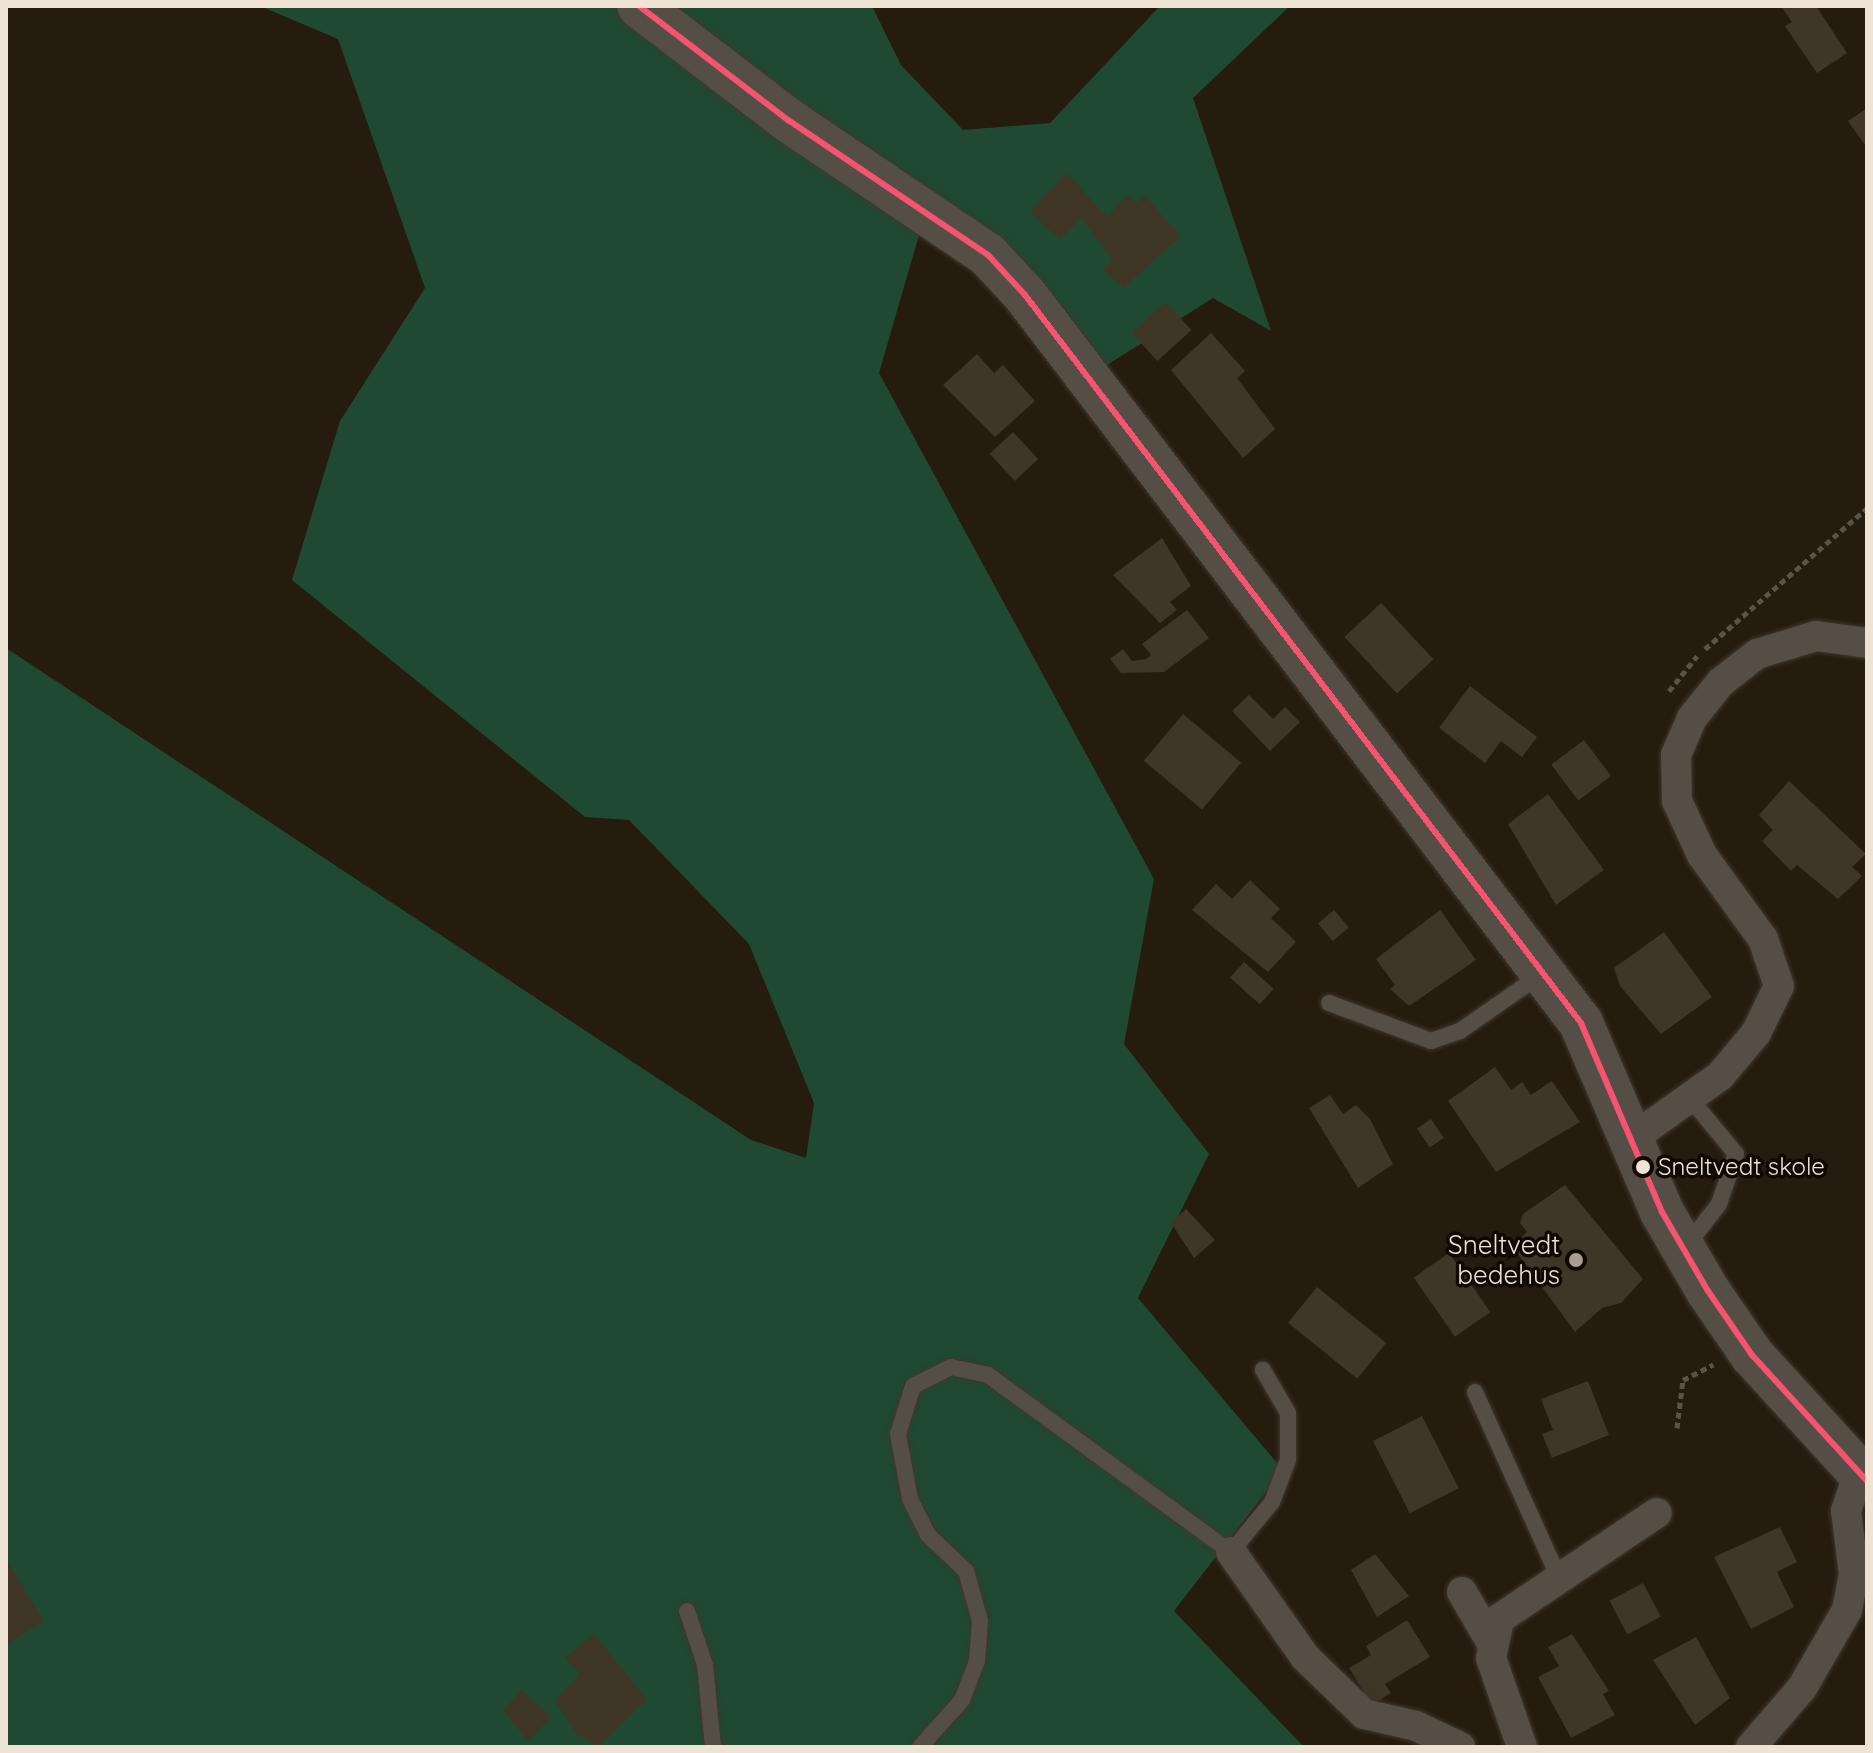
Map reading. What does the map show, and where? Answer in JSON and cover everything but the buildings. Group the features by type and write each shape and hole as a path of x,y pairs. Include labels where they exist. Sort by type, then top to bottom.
{"main road":[{"path":"639,6 788,120 988,255 1025,295 1545,972 1597,1050 1683,1250 1752,1355 1863,1476"}],"street":[{"path":"1633,1138 1693,1102 1756,1033 1779,986 1763,939 1689,832 1674,787 1676,755 1721,682 1757,654 1816,636 1867,643"},
{"path":"1751,1747 1802,1688 1847,1610 1854,1574 1846,1511 1863,1476"},
{"path":"1490,1640 1499,1619 1557,1574 1657,1513"},
{"path":"1231,1552 1305,1657 1364,1714 1416,1726 1460,1747"},
{"path":"1462,1592 1490,1640 1522,1747"}],"lane":[{"path":"1329,1003 1431,1041 1460,1031 1545,972"},
{"path":"1683,1250 1719,1204 1736,1154 1693,1102"},
{"path":"920,1747 962,1700 977,1661 980,1621 966,1571 920,1525 901,1465 899,1417 907,1394 930,1374 951,1367 988,1375 1231,1552 1272,1502 1288,1460 1288,1413 1263,1370"},
{"path":"1475,1392 1557,1574"},
{"path":"687,1611 705,1665 713,1747"}],"path":[{"path":"1677,1428 1683,1380 1752,1355"}],"green space":[{"path":"260,6 872,6 901,65 963,130 1050,123 1160,6 1290,6 1193,98 1271,331 1213,298 1074,386 999,274 924,218 879,373 1154,879 1124,1044 1209,1154 1138,1298 1283,1470 1174,1611 1304,1747 6,1747 6,648 751,1140 806,1158 814,1103 749,944 629,820 585,817 292,580 340,421 425,288 338,39"}],"transit line":[{"path":"639,6 788,120 988,255 1025,295 1581,1023 1662,1212 1708,1291 1752,1355 1867,1481"}],"place":[{"name":"Sneltvedt skole","path":"1643,1167"},
{"name":"Sneltvedt bedehus","path":"1576,1260"}]}
